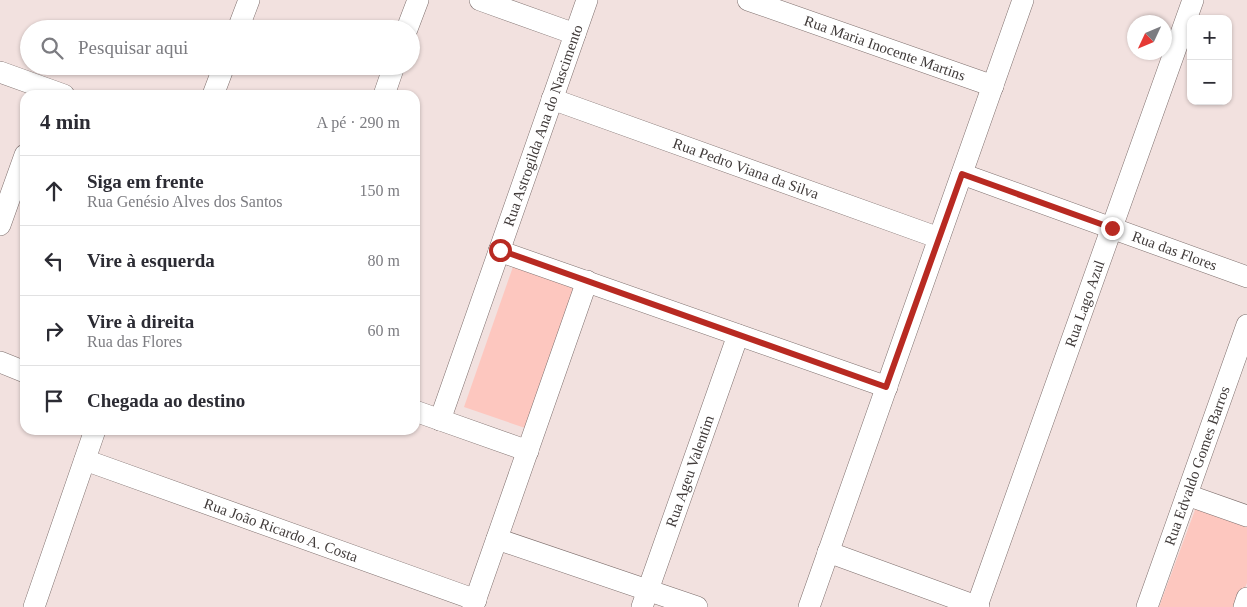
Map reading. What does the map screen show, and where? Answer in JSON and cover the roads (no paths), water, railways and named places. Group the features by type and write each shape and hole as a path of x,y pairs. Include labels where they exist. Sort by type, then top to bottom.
{"street":[{"path":"241,20 249,0"},
{"path":"411,20 418,0"},
{"path":"480,0 575,34"},
{"name":"Rua Astrogilda Ana do Nascimento","path":"440,420 587,0"},
{"name":"Rua Maria Inocente Martins","path":"748,0 993,86"},
{"path":"809,607 1023,0"},
{"name":"Rua Lago Azul","path":"978,607 1193,0"},
{"path":"0,72 45,90"},
{"path":"215,90 221,75"},
{"path":"386,90 391,75"},
{"name":"Rua Pedro Viana da Silva","path":"552,99 939,238"},
{"path":"0,225 20,169"},
{"name":"Rua das Flores","path":"962,174 1247,277"},
{"path":"500,250 886,387"},
{"path":"475,604 587,281"},
{"name":"Rua Edvaldo Gomes Barros","path":"1147,607 1187,494 1243,351 1247,325"},
{"name":"Rua Ageu Valentim","path":"645,599 738,335"},
{"path":"0,362 20,370"},
{"path":"420,413 528,451"},
{"path":"34,607 93,435"},
{"name":"Rua João Ricardo A. Costa","path":"85,460 475,604"},
{"path":"1187,494 1247,516"},
{"path":"497,539 645,599 697,607"},
{"path":"828,552 978,607"},
{"path":"1244,607 1247,598"}]}
